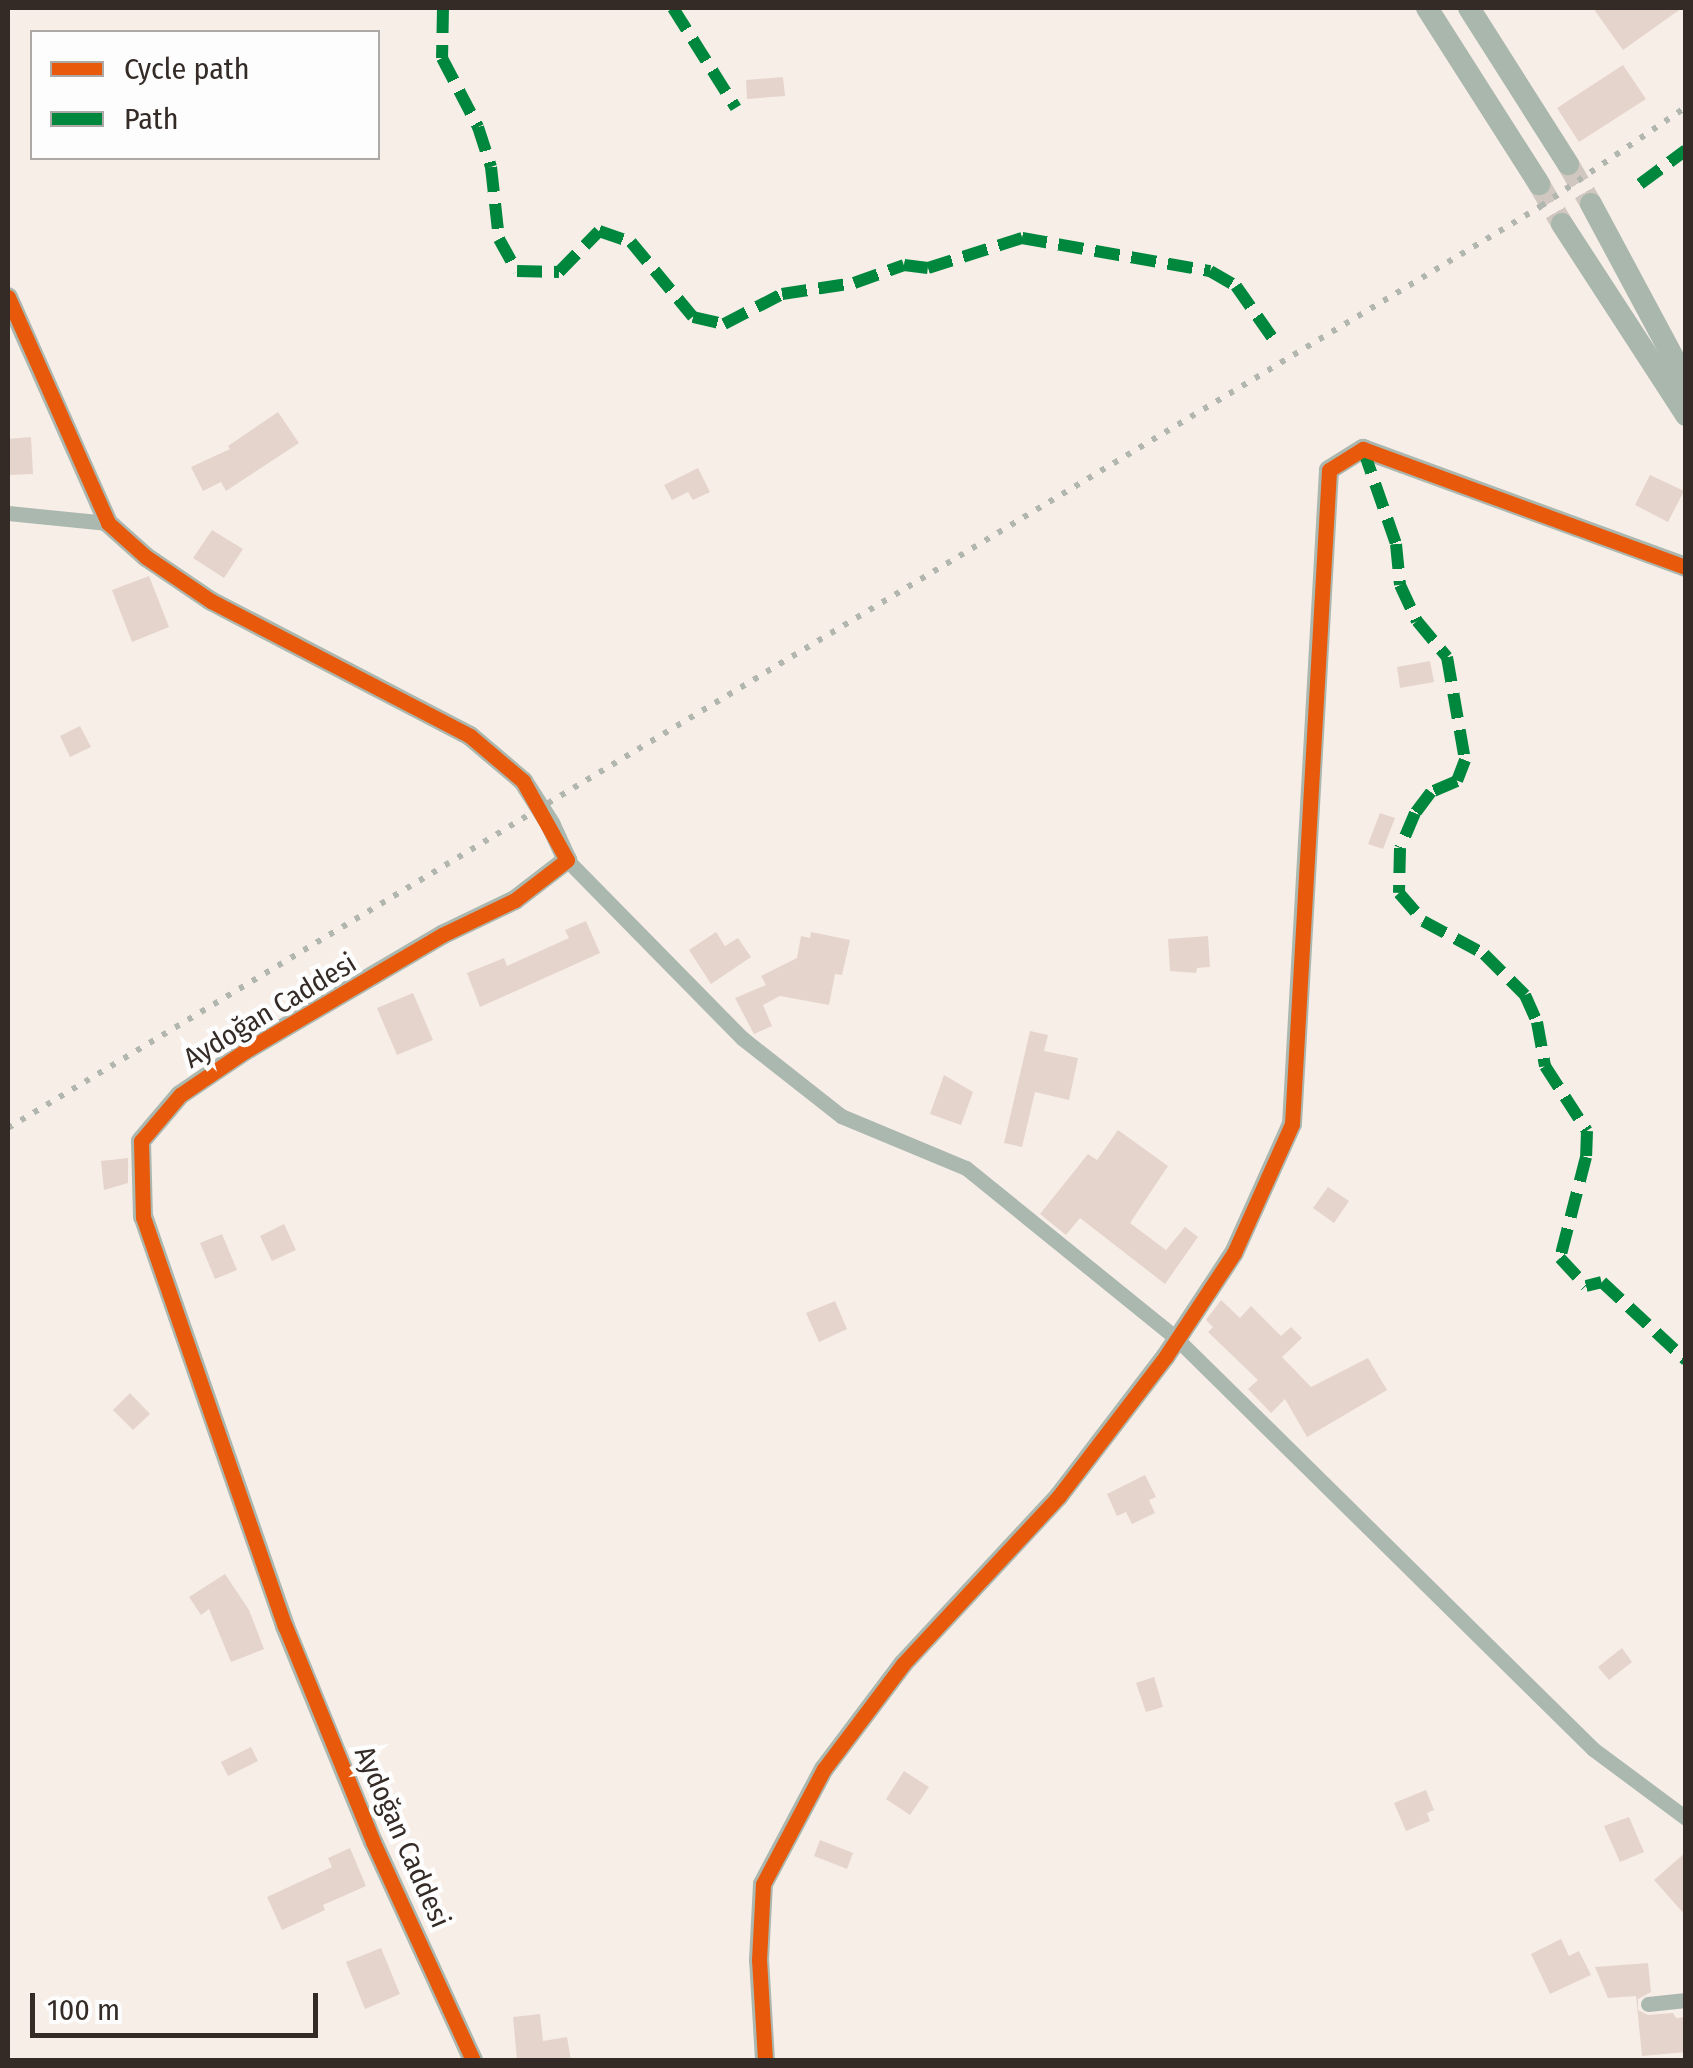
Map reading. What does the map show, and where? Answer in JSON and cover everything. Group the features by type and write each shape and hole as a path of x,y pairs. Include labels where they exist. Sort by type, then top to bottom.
{"main road":[{"path":"1426,8 1539,184"},
{"path":"1469,8 1568,164"},
{"path":"1591,204 1686,381"},
{"path":"1562,224 1686,415"}],"street":[{"path":"8,296 108,523 146,556 211,601 470,736 523,781 568,860 742,1038 841,1116 966,1168 1177,1340 1593,1750 1686,1818"},
{"path":"765,2060 759,1960 764,1884 824,1768 903,1664 1058,1496 1177,1340 1234,1253 1292,1124 1329,470 1363,449 1686,567"},
{"path":"8,513 108,523"},
{"name":"Aydoğan Caddesi","path":"474,2060 373,1842 285,1626 143,1217 141,1141 180,1095 245,1051 442,935 514,900 568,860"},
{"path":"1648,2004 1686,2000"}],"building":[{"path":"1593,8 1682,8 1623,50"},
{"path":"1623,65 1646,99 1579,142 1557,108"},
{"path":"783,77 785,96 747,99 746,80"},
{"path":"278,412 299,443 226,491 221,482 203,491 191,467 230,449 228,446"},
{"path":"31,437 33,474 8,475 8,439"},
{"path":"698,468 710,492 693,500 688,492 672,500 664,485"},
{"path":"1650,475 1684,491 1668,522 1635,505"},
{"path":"212,530 243,549 224,578 193,558"},
{"path":"149,576 169,627 132,642 112,590"},
{"path":"1430,661 1434,682 1400,688 1397,667"},
{"path":"80,726 91,747 70,757 60,736"},
{"path":"1380,813 1395,818 1383,849 1368,844"},
{"path":"586,921 600,953 480,1007 467,973 504,958 507,966 569,938 565,930"},
{"path":"716,932 725,946 738,938 751,957 711,984 689,950"},
{"path":"811,932 850,940 842,975 835,974 829,1005 780,996 763,1005 772,1026 754,1034 735,998 766,985 761,976 797,958 801,936 810,938"},
{"path":"1208,936 1210,967 1197,968 1196,973 1170,971 1168,939"},
{"path":"413,993 433,1040 397,1055 377,1008"},
{"path":"1030,1031 1048,1035 1044,1051 1078,1058 1069,1100 1035,1092 1022,1147 1004,1143"},
{"path":"944,1075 973,1092 961,1125 930,1114"},
{"path":"1118,1130 1168,1166 1130,1223 1166,1250 1185,1227 1198,1237 1165,1284 1080,1218 1066,1235 1040,1214 1088,1154 1097,1160"},
{"path":"128,1158 128,1183 104,1190 101,1161"},
{"path":"1328,1187 1349,1201 1334,1223 1313,1208"},
{"path":"284,1224 296,1250 272,1261 260,1236"},
{"path":"222,1234 237,1270 215,1279 200,1243"},
{"path":"1221,1300 1240,1318 1251,1306 1281,1336 1291,1327 1302,1338 1282,1357 1311,1387 1368,1358 1387,1390 1307,1437 1285,1399 1271,1413 1248,1389 1258,1380 1208,1332 1213,1327 1206,1320"},
{"path":"835,1301 847,1329 819,1342 806,1313"},
{"path":"130,1393 150,1414 133,1430 113,1410"},
{"path":"1145,1475 1156,1497 1149,1500 1155,1513 1132,1524 1126,1512 1117,1516 1107,1494"},
{"path":"225,1574 249,1610 264,1649 231,1662 209,1609 201,1615 189,1597"},
{"path":"1622,1648 1632,1662 1609,1680 1598,1667"},
{"path":"1154,1677 1163,1707 1146,1712 1136,1683"},
{"path":"251,1747 258,1761 228,1776 221,1762"},
{"path":"904,1771 929,1787 910,1815 886,1799"},
{"path":"1426,1790 1434,1810 1427,1813 1430,1821 1406,1831 1394,1803"},
{"path":"1629,1817 1644,1852 1620,1862 1604,1826"},
{"path":"820,1840 853,1853 847,1869 814,1856"},
{"path":"350,1848 366,1886 323,1905 325,1910 282,1930 267,1897 332,1867 328,1858"},
{"path":"1686,1852 1686,1916 1654,1880"},
{"path":"1561,1939 1569,1956 1579,1951 1591,1975 1550,1994 1531,1954"},
{"path":"381,1948 400,1994 365,2009 346,1962"},
{"path":"1648,1963 1651,1992 1638,1999 1638,2010 1648,2015 1673,2013 1676,2018 1686,2017 1686,2052 1642,2056 1636,1996 1608,1998 1595,1967"},
{"path":"540,2014 543,2041 567,2037 571,2060 517,2060 513,2017"}],"tunnel":[{"path":"1568,164 1591,204"},
{"path":"1539,184 1562,224"}],"railway":[{"path":"8,1128 1541,206 1686,107"}],"marked path":[{"path":"443,8 442,58 478,127 491,167 499,239 517,271 559,272 599,231 631,242 693,317 724,324 782,294 854,283 904,265 928,268 1022,238 1210,271 1236,286 1276,343"},
{"path":"673,8 736,108"},
{"path":"1640,184 1686,150"},
{"path":"1363,449 1396,544 1400,585 1417,621 1447,657 1465,760 1457,781 1431,792 1415,813 1400,848 1399,893 1423,921 1484,954 1525,995 1537,1022 1545,1066 1587,1131 1586,1157 1560,1258 1586,1286 1602,1282 1686,1360"}],"cycle path":[{"path":"8,297 108,523 146,557 211,601 470,736 523,781 567,860 515,900 442,935 245,1051 180,1095 141,1141 143,1217 285,1626 373,1842 473,2060"},
{"path":"765,2060 759,1960 763,1884 824,1769 903,1664 1059,1496 1166,1356 1234,1253 1292,1124 1329,470 1363,449 1686,567"}]}
